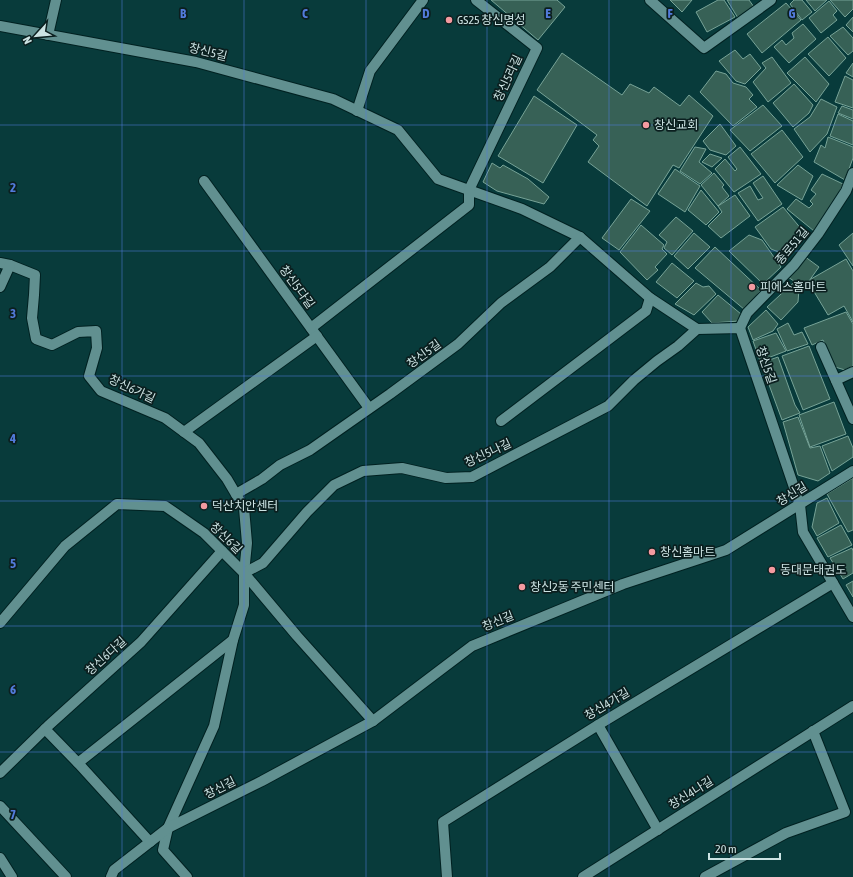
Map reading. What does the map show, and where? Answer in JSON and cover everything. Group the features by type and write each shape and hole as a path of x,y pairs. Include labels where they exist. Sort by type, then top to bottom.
{"street":[{"path":"48,35 56,0"},
{"path":"357,111 370,71 423,0"},
{"name":"창신5라길","path":"470,190 537,48 476,0"},
{"path":"650,0 704,48 771,0"},
{"name":"창신5길","path":"0,26 196,62 333,99 398,130 438,179 522,209 580,237 650,298 697,330"},
{"name":"종로51길","path":"740,328 747,313 794,265 850,194 853,174"},
{"name":"창신5다길","path":"204,181 369,408"},
{"path":"311,328 469,205 470,190"},
{"name":"창신5길","path":"369,408 458,344 501,303 550,267 580,237"},
{"name":"창신6가길","path":"0,263 10,265 35,275 32,318 36,339 52,345 78,332 96,331 97,348 89,376 102,391 165,418 199,443 227,479 244,508 247,543 244,573"},
{"path":"0,287 10,265"},
{"path":"501,421 646,311 650,298"},
{"path":"697,330 740,328"},
{"name":"창신5길","path":"740,328 800,505 803,532 853,617"},
{"name":"창신5나길","path":"244,573 263,563 307,512 334,485 363,470 402,468 446,478 472,477 608,406 651,365 678,346 697,330"},
{"path":"184,432 317,336"},
{"path":"821,347 853,419"},
{"path":"836,380 853,372"},
{"path":"236,494 262,479 280,465 310,450 369,408"},
{"name":"창신길","path":"110,877 114,870 168,828 262,781 373,721 472,646 623,584 726,550 853,471"},
{"name":"창신6길","path":"0,623 65,546 117,504 165,506 204,533 244,573 297,636 373,721"},
{"name":"창신6다길","path":"0,773 45,729 141,642 222,551"},
{"name":"창신길","path":"187,877 164,850 168,828 214,726 233,640 244,605 244,573"},
{"name":"창신4가길","path":"447,877 443,822 598,725 833,582"},
{"path":"78,763 233,640"},
{"name":"창신4나길","path":"583,877 853,706"},
{"path":"598,725 658,830"},
{"path":"45,729 150,842"},
{"path":"705,877 786,833 845,812 813,731"},
{"path":"0,806 66,877"},
{"path":"0,858 12,877"}],"building":[{"path":"491,0 557,0 565,7 538,40"},
{"path":"670,0 692,0 682,12"},
{"path":"718,0 724,0 735,17 707,32 696,12"},
{"path":"727,0 749,0 754,7 738,18"},
{"path":"794,0 802,0 812,12 802,20 790,4"},
{"path":"806,0 827,0 815,11"},
{"path":"830,0 853,0 853,9 845,17"},
{"path":"829,1 837,11 833,15 837,20 821,33 809,18"},
{"path":"786,3 801,20 762,53 747,34"},
{"path":"853,17 853,32 846,25"},
{"path":"803,24 816,39 789,63 774,47 782,40 786,45 794,38 792,33"},
{"path":"843,27 853,38 853,51 848,55 830,36"},
{"path":"828,37 846,58 829,76 808,54"},
{"path":"735,50 743,59 750,54 761,68 745,84 736,81 719,61"},
{"name":"창신교회","path":"562,53 622,95 630,84 649,93 654,87 680,106 689,95 713,116 679,168 673,165 647,206 588,162 599,146 593,140 597,135 537,90"},
{"path":"772,57 791,83 768,102 753,82 766,68 762,63"},
{"path":"805,57 829,84 816,102 787,73"},
{"path":"853,63 853,77 846,73"},
{"path":"716,71 726,74 733,83 746,87 753,95 749,99 757,107 733,126 700,92"},
{"path":"845,76 853,80 853,108 835,102"},
{"path":"794,84 813,105 809,113 793,127 773,103"},
{"path":"534,96 577,125 543,183 498,156"},
{"path":"821,99 837,107 827,134 810,152 794,129 810,117"},
{"path":"763,105 782,126 750,151 730,130"},
{"path":"842,106 853,110 853,119 838,113"},
{"path":"838,114 853,121 853,145 830,136"},
{"path":"720,124 736,146 726,155 710,150 703,141"},
{"path":"782,130 803,157 775,183 751,154"},
{"path":"828,137 853,147 853,158 845,180 814,162 821,145 825,148"},
{"path":"695,147 706,149 699,162 712,173 700,184 680,171"},
{"path":"740,147 761,174 734,192 715,169 725,159 735,171 737,169 728,157"},
{"path":"710,154 722,158 712,167 702,162"},
{"path":"492,163 500,168 503,165 528,179 549,197 544,204 497,191 483,182"},
{"path":"798,165 813,176 802,200 777,185"},
{"path":"675,169 700,186 685,212 658,194"},
{"path":"714,173 724,185 722,187 729,196 718,206 701,185"},
{"path":"822,174 843,184 834,204 814,231 787,209 796,199 809,208 813,204 810,201 816,194 811,190"},
{"path":"763,176 782,204 758,221 738,193 750,186 758,200 763,198 753,183"},
{"path":"701,190 719,212 706,225 688,210"},
{"path":"735,195 750,216 721,238 708,226 722,212 718,206"},
{"path":"631,199 650,211 619,250 602,238"},
{"path":"783,207 807,236 786,255 771,249 755,227"},
{"path":"676,217 693,231 672,255 664,248 667,242 659,235"},
{"path":"641,225 664,245 662,249 667,254 655,267 658,270 647,280 620,252"},
{"path":"694,233 710,247 688,269 674,256"},
{"path":"853,233 853,266 839,245"},
{"path":"749,235 762,240 781,267 763,284 729,251"},
{"path":"715,247 761,290 745,310 695,268"},
{"path":"804,256 819,267 804,288 788,277"},
{"path":"846,259 853,271 853,322 844,306 828,315 810,285 811,279"},
{"path":"672,263 694,281 677,298 656,282"},
{"path":"696,283 703,287 709,286 716,294 694,315 675,304"},
{"path":"793,283 799,289 798,302 781,320 767,307"},
{"path":"718,295 741,314 739,321 712,323 702,312"},
{"path":"766,310 778,324 773,331 753,340 748,327"},
{"path":"846,312 853,324 853,366 845,370 835,367 823,340 812,345 804,328"},
{"path":"788,323 794,335 802,332 808,344 787,351 777,329"},
{"path":"776,333 786,351 760,361 753,341"},
{"path":"809,346 830,399 803,410 782,356"},
{"path":"778,357 795,405 800,413 782,420 761,363"},
{"path":"834,402 846,434 810,447 799,415"},
{"path":"798,417 810,448 820,446 830,473 818,481 798,475 783,422"},
{"path":"848,436 853,448 853,457 832,471 822,446"},
{"path":"853,478 853,530 848,532 827,494"},
{"path":"827,498 839,523 817,536 812,527 817,503"},
{"path":"841,525 852,545 828,557 817,538"},
{"path":"852,548 853,573 843,579 830,558"},
{"path":"853,581 853,597 846,585"}],"place":[{"name":"GS25 창신명성","path":"449,20"},
{"name":"창신교회","path":"646,125"},
{"name":"피에스홈마트","path":"752,287"},
{"name":"덕산치안센터","path":"204,506"},
{"name":"창신홈마트","path":"652,552"},
{"name":"동대문태권도","path":"772,570"},
{"name":"창신2동 주민센터","path":"522,587"}]}
